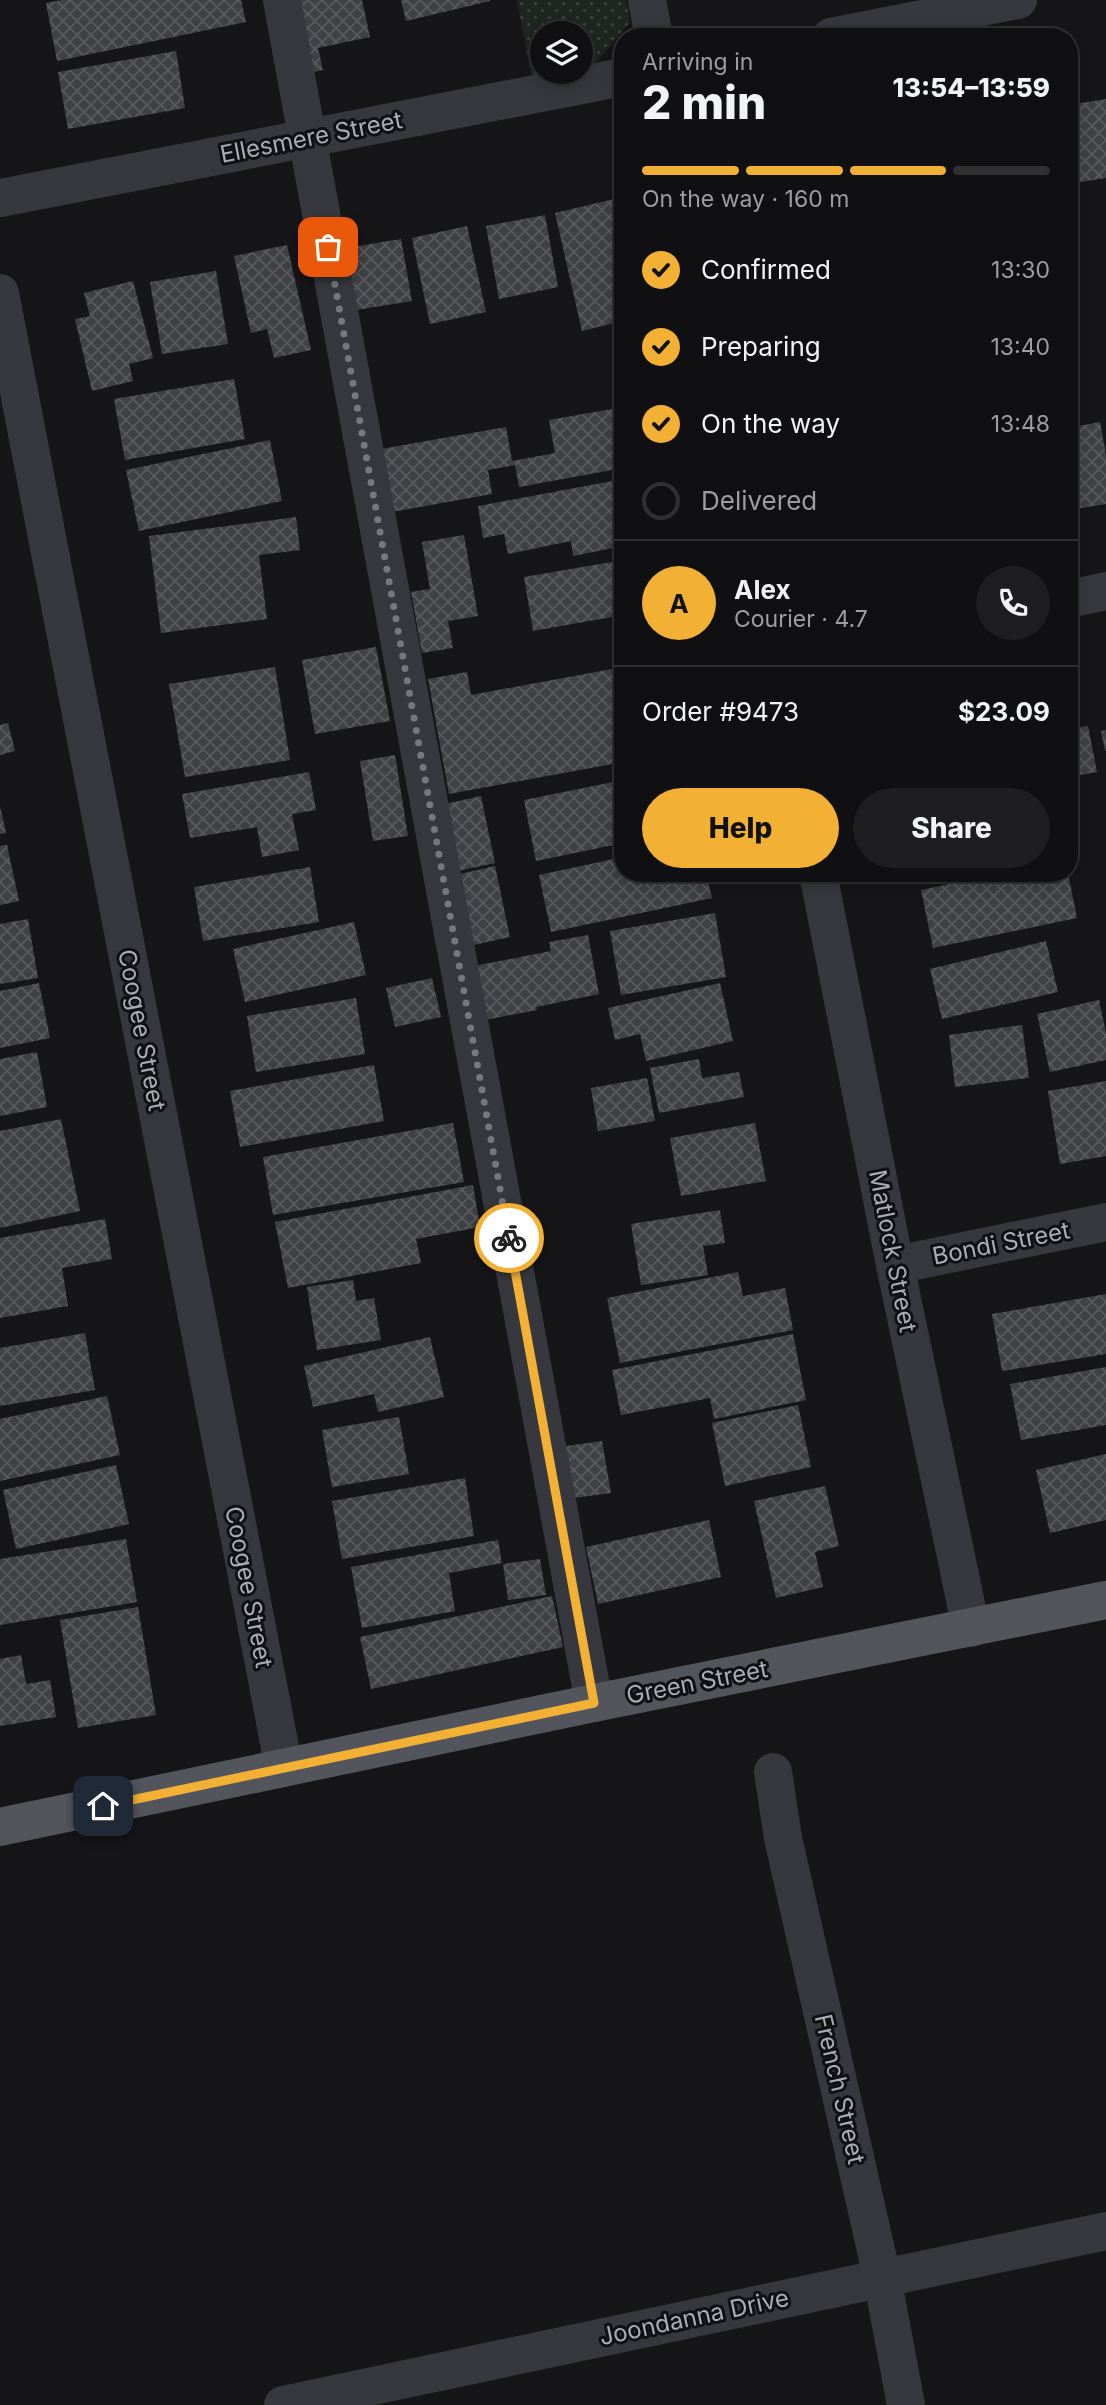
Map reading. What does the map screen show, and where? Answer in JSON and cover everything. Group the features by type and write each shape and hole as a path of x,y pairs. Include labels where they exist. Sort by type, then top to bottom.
{"main road":[{"name":"Green Street","path":"0,1827 1106,1600"}],"street":[{"path":"282,0 594,1703"},
{"path":"647,0 652,28"},
{"path":"876,28 1018,0"},
{"name":"Ellesmere Street","path":"0,198 614,79"},
{"name":"Coogee Street","path":"0,293 284,1768"},
{"path":"1078,596 1106,591"},
{"name":"Matlock Street","path":"820,882 895,1265 971,1628"},
{"name":"Bondi Street","path":"895,1265 1106,1222"},
{"name":"French Street","path":"773,1772 783,1838 882,2277 906,2405"},
{"name":"Joondanna Drive","path":"283,2405 1106,2231"}],"shaded area":[{"path":"517,0 626,0 630,22 625,28 614,28 614,41 597,62 593,63 593,21 530,21 530,68"}],"building":[{"path":"62,0 241,0 246,22 57,61 46,3"},
{"path":"294,0 362,0 370,37 318,48 323,70 310,73"},
{"path":"401,0 490,0 490,1 406,21"},
{"path":"176,51 185,108 68,129 58,72"},
{"path":"1106,99 1106,178 1078,183 1078,104"},
{"path":"614,199 614,323 582,331 555,213"},
{"path":"545,215 558,287 499,299 486,226"},
{"path":"467,226 486,312 430,324 412,238"},
{"path":"401,239 412,301 356,310 346,248"},
{"path":"287,245 311,350 274,358 267,329 251,333 234,256"},
{"path":"216,271 228,344 162,354 150,282"},
{"path":"133,281 153,358 129,364 133,381 92,391 75,319 90,316 84,293"},
{"path":"234,379 245,439 125,460 114,399"},
{"path":"614,409 614,470 519,487 515,465 488,470 492,494 392,512 381,449 506,427 512,461 555,453 549,420"},
{"path":"1100,422 1106,455 1106,504 1078,509 1078,426"},
{"path":"270,440 282,501 139,531 126,470"},
{"path":"614,481 614,548 573,556 571,541 508,554 504,534 483,538 478,506"},
{"path":"296,517 300,550 259,555 267,619 161,633 149,536"},
{"path":"464,535 478,616 448,621 453,648 422,653 411,592 430,589 422,542"},
{"path":"614,562 614,617 533,631 524,577"},
{"path":"376,647 390,721 315,734 302,660"},
{"path":"275,667 290,760 185,777 169,684"},
{"path":"614,669 614,764 449,794 428,679 467,672 471,695"},
{"path":"8,723 15,751 0,755 0,725"},
{"path":"1088,726 1097,772 1078,775 1078,728"},
{"path":"1106,730 1106,751 1105,751 1101,731"},
{"path":"395,755 408,836 373,841 360,761"},
{"path":"309,772 316,810 292,814 299,850 262,857 257,827 190,838 182,794"},
{"path":"614,782 614,845 536,861 524,800"},
{"path":"481,796 495,863 458,871 445,804"},
{"path":"0,806 6,833 0,834"},
{"path":"7,845 19,901 0,905 0,846"},
{"path":"614,859 614,882 708,882 712,898 551,932 539,875"},
{"path":"495,866 510,937 474,945 460,874"},
{"path":"310,867 319,922 203,941 194,887"},
{"path":"959,882 1070,882 1077,918 933,948 921,890"},
{"path":"715,913 726,977 621,995 610,931"},
{"path":"28,919 38,978 0,984 0,924"},
{"path":"354,922 366,975 245,1002 233,949"},
{"path":"588,935 599,994 485,1020 474,966 551,951 549,942"},
{"path":"1046,941 1058,992 942,1019 930,969"},
{"path":"432,978 441,1017 395,1027 386,988"},
{"path":"39,983 50,1038 0,1048 0,991"},
{"path":"720,983 733,1041 646,1061 640,1034 615,1040 608,1008"},
{"path":"356,998 365,1054 256,1072 247,1016"},
{"path":"1099,1000 1106,1033 1106,1060 1050,1072 1037,1014"},
{"path":"1022,1025 1029,1078 955,1087 949,1035"},
{"path":"37,1052 47,1107 0,1116 0,1059"},
{"path":"699,1059 702,1078 739,1072 744,1097 659,1113 650,1068"},
{"path":"374,1065 384,1121 240,1147 230,1091"},
{"path":"647,1078 655,1121 598,1131 591,1088"},
{"path":"1106,1081 1106,1156 1060,1164 1048,1091"},
{"path":"61,1119 80,1211 0,1228 0,1131"},
{"path":"453,1123 464,1182 273,1215 263,1157"},
{"path":"755,1123 766,1181 681,1196 670,1138"},
{"path":"473,1185 480,1227 416,1239 421,1263 288,1288 275,1222"},
{"path":"720,1210 725,1243 703,1246 708,1275 641,1285 631,1224"},
{"path":"105,1219 112,1259 62,1268 68,1306 0,1318 0,1238"},
{"path":"738,1272 743,1296 785,1288 793,1330 620,1363 607,1298"},
{"path":"353,1280 356,1301 374,1298 381,1340 317,1350 307,1287"},
{"path":"1106,1294 1106,1354 1002,1371 992,1314"},
{"path":"85,1333 95,1390 0,1406 0,1348"},
{"path":"793,1334 806,1400 714,1419 710,1398 621,1415 612,1370"},
{"path":"430,1337 444,1397 378,1412 374,1394 313,1407 304,1366"},
{"path":"1106,1367 1106,1425 1021,1440 1010,1384"},
{"path":"107,1396 120,1455 0,1481 0,1419"},
{"path":"798,1405 811,1467 725,1486 712,1423"},
{"path":"399,1417 409,1474 332,1487 322,1430"},
{"path":"602,1441 611,1493 574,1498 566,1446"},
{"path":"1106,1454 1106,1520 1050,1533 1036,1470"},
{"path":"116,1465 129,1524 16,1549 3,1490"},
{"path":"465,1478 474,1536 342,1559 332,1501"},
{"path":"825,1486 839,1546 815,1552 823,1587 776,1598 754,1501"},
{"path":"709,1520 721,1577 598,1604 586,1547"},
{"path":"126,1539 137,1602 0,1625 0,1559"},
{"path":"498,1540 502,1563 449,1573 455,1611 362,1628 351,1567"},
{"path":"540,1559 546,1595 508,1600 503,1564"},
{"path":"552,1596 563,1647 371,1689 360,1637"},
{"path":"138,1607 156,1715 78,1728 60,1620"},
{"path":"21,1655 26,1684 50,1680 56,1717 0,1726 0,1659"}],"way so far":[{"path":"328,247 509,1238"}],"route":[{"path":"103,1806 594,1703 509,1238"}]}
